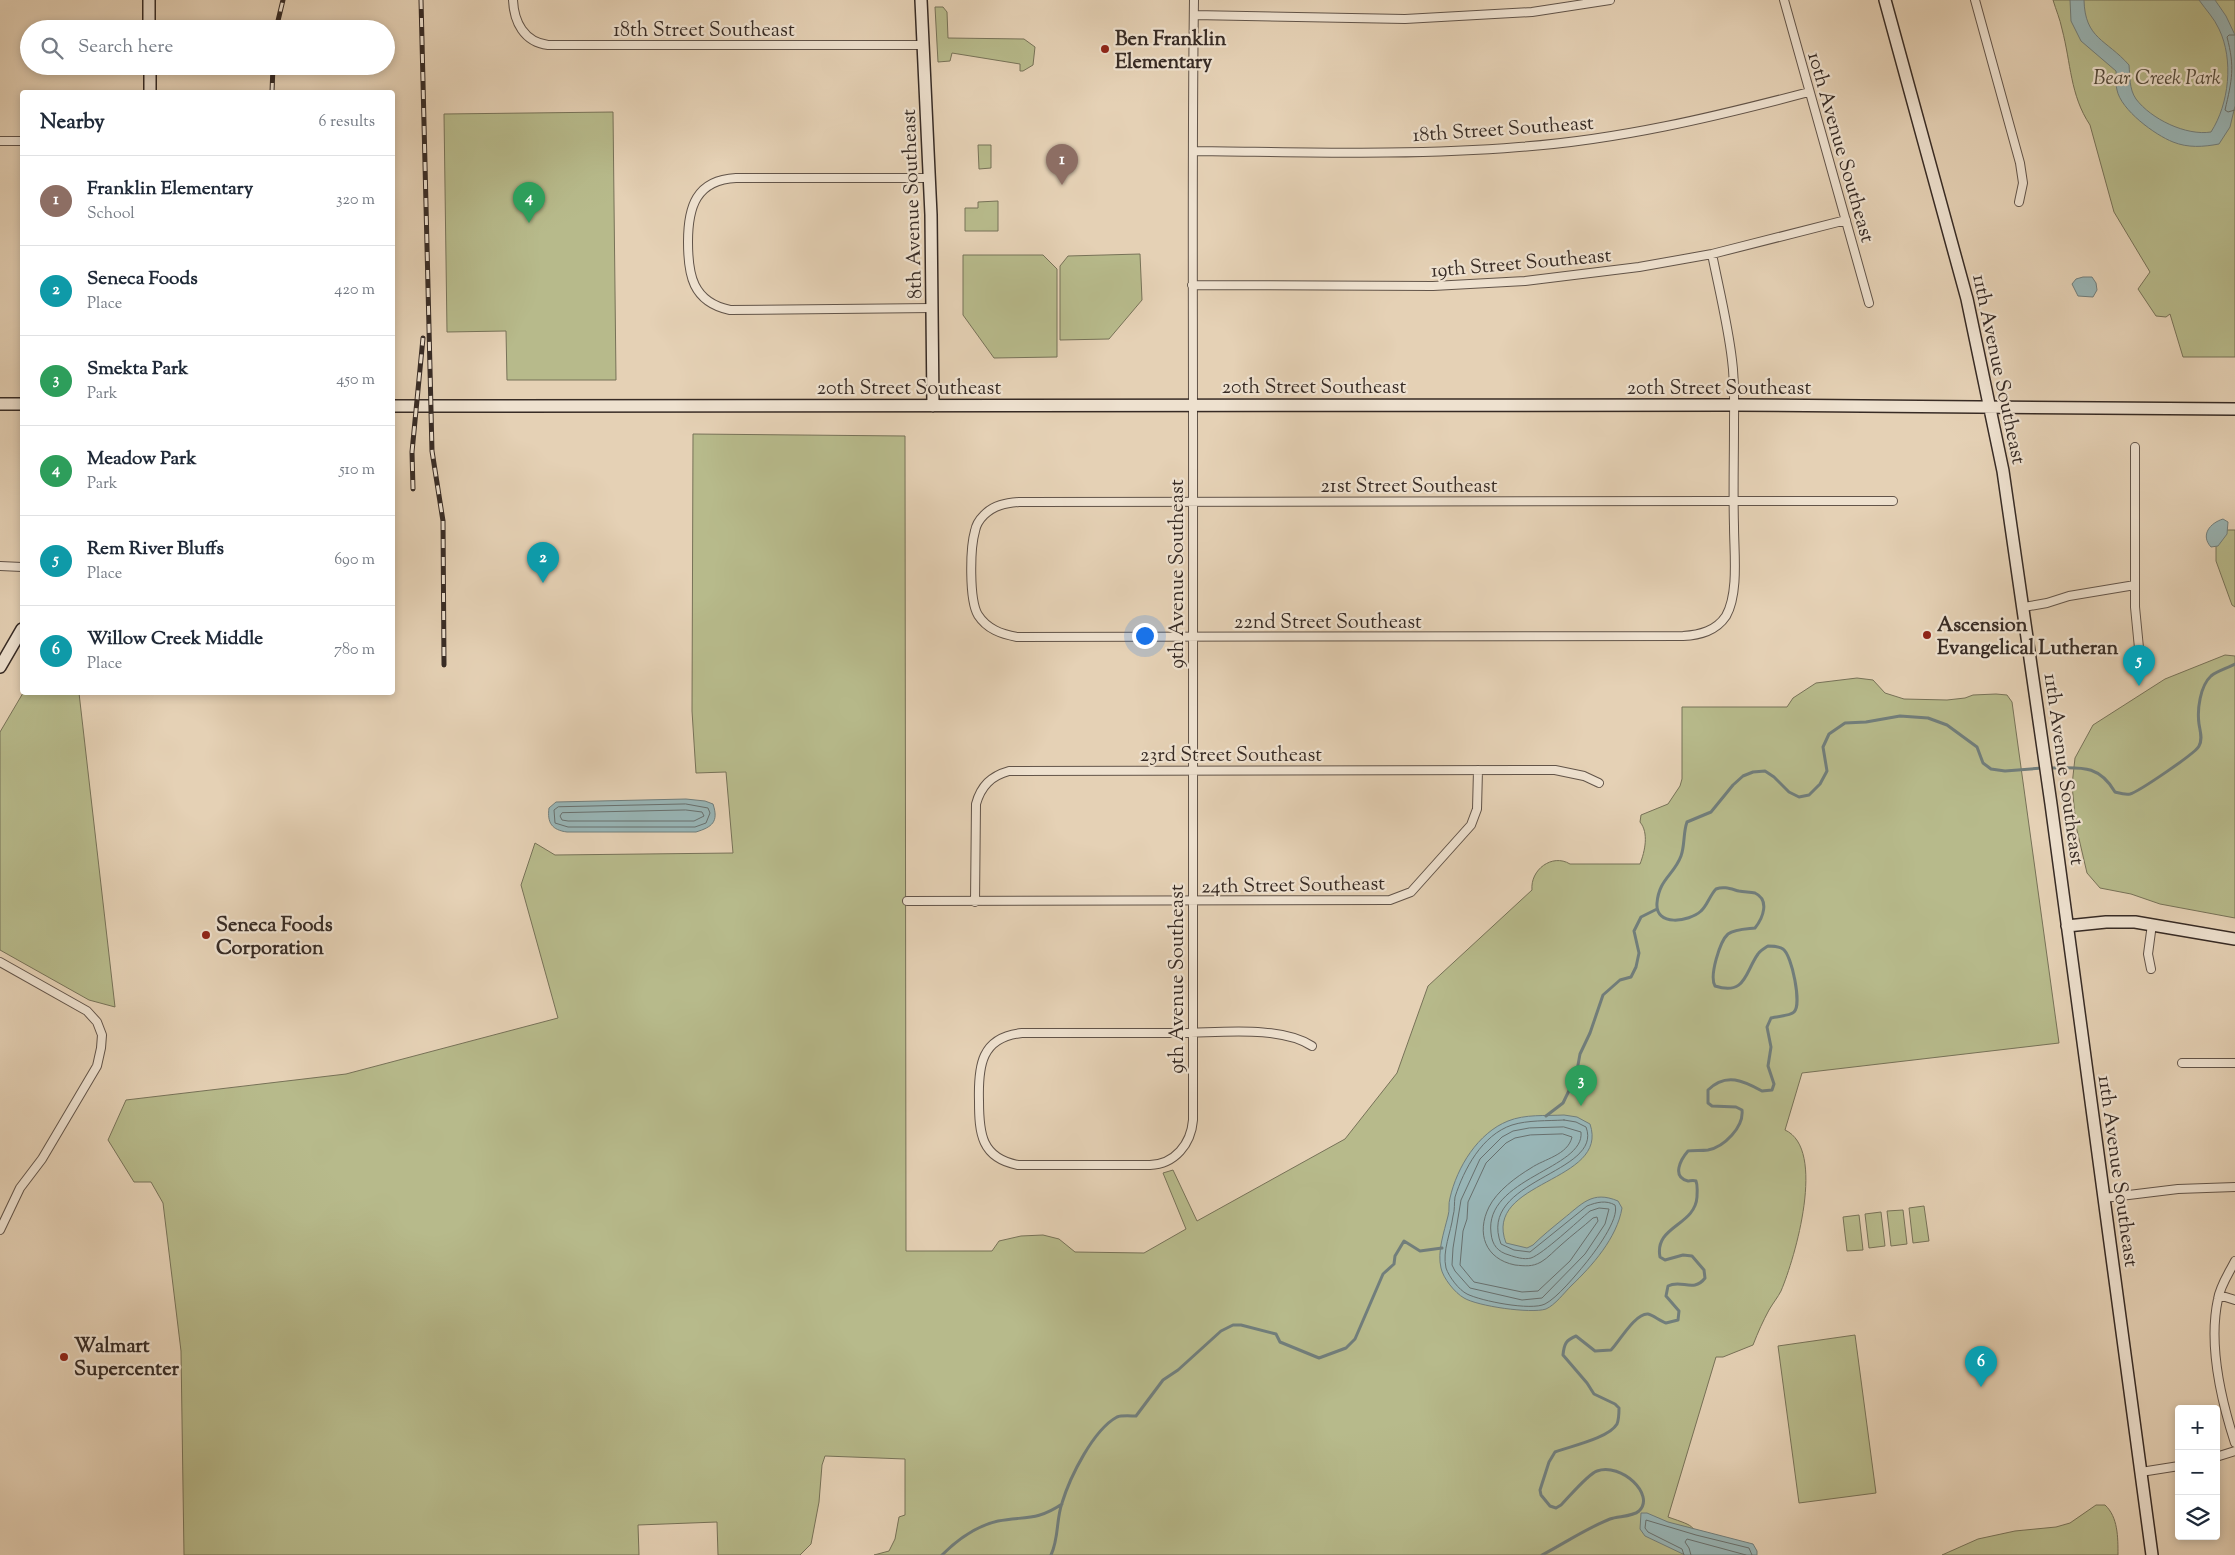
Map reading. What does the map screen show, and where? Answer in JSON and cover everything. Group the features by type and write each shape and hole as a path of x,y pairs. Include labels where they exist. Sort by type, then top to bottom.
{"street":[{"path":"149,0 149,20"},
{"name":"18th Street Southeast","path":"513,0 515,17 522,30 533,40 548,45 923,45"},
{"name":"8th Avenue Southeast","path":"921,0 930,178 933,406"},
{"name":"9th Avenue Southeast","path":"1193,1033 1022,1033 1006,1036 993,1045 983,1058 979,1075 979,1124 984,1141 992,1153 1008,1163 1154,1165 1173,1158 1184,1147 1192,1128 1193,1033 1193,405 1192,285 1194,0"},
{"path":"1194,14 1405,19 1532,12 1610,0"},
{"name":"10th Avenue Southeast","path":"1784,0 1869,303"},
{"name":"11th Avenue Southeast","path":"1884,0 1967,299 1991,408 2012,523 2152,1555"},
{"path":"1975,0 2020,163 2023,183 2019,202"},
{"path":"150,75 150,90"},
{"name":"18th Street Southeast","path":"1194,151 1391,152 1520,147 1587,140 1656,128 1809,92"},
{"path":"0,141 20,141"},
{"path":"930,178 736,178 719,180 703,190 691,207 688,221 688,267 696,288 707,300 727,309 933,308"},
{"name":"19th Street Southeast","path":"1192,285 1480,285 1629,269 1712,254 1846,220"},
{"path":"1712,254 1732,361 1734,501"},
{"path":"0,404 20,404"},
{"name":"20th Street Southeast","path":"395,406 1734,405 2235,409"},
{"path":"2135,447 2135,607 2139,648"},
{"name":"22nd Street Southeast","path":"972,569 974,602 978,615 993,630 1006,635 1192,638 1683,636 1705,633 1720,623 1731,605 1734,589 1734,501"},
{"name":"21st Street Southeast","path":"972,569 975,530 983,516 998,505 1019,502 1893,501"},
{"path":"0,566 20,567"},
{"path":"2024,607 2047,603 2069,596 2135,585"},
{"path":"0,667 20,632"},
{"name":"23rd Street Southeast","path":"975,902 976,804 980,791 993,777 1016,770 1554,770 1584,776 1599,783"},
{"name":"24th Street Southeast","path":"907,901 1381,901 1406,895 1416,887 1471,825 1477,809 1478,770"},
{"path":"2067,926 2122,921 2152,924 2235,939"},
{"path":"2151,969 2148,954 2152,924"},
{"path":"0,962 87,1012 97,1022 102,1034 97,1066 42,1159 20,1188 0,1230"},
{"path":"1193,1033 1277,1033 1298,1038 1312,1046"},
{"path":"2182,1064 2235,1064"},
{"path":"2104,1198 2178,1189 2235,1187"},
{"path":"2235,1261 2219,1295 2216,1314 2218,1372 2223,1406 2235,1443"},
{"path":"2219,1295 2235,1300"},
{"path":"2220,1456 2235,1451"},
{"path":"2141,1472 2175,1467"}],"green space":[{"name":"Bear Creek Park","path":"2053,0 2235,0 2235,357 2183,357 2170,314 2166,317 2156,316 2138,289 2150,272 2114,212 2090,125 2078,102 2061,25"},
{"path":"935,7 943,7 947,12 948,38 1024,39 1035,47 1033,65 1020,71 1020,64 952,53 950,61 938,62"},
{"path":"613,112 616,380 507,380 506,331 447,332 444,114"},
{"path":"978,145 991,145 991,168 979,169"},
{"path":"998,201 998,231 965,231 965,208 978,208 978,202"},
{"path":"1140,254 1142,300 1109,339 1060,340 1060,266 1068,256"},
{"path":"963,255 1043,255 1057,269 1057,357 994,358 963,315"},
{"path":"693,434 905,436 906,1251 992,1251 999,1241 1021,1236 1043,1235 1059,1239 1075,1252 1144,1253 1186,1229 1163,1173 1173,1170 1197,1221 1345,1139 1397,1073 1428,986 1532,890 1532,883 1538,870 1550,862 1556,861 1570,864 1640,864 1645,842 1643,826 1640,822 1641,815 1668,804 1680,786 1682,779 1682,707 1787,707 1793,698 1816,683 1857,678 1873,680 1885,693 1904,699 1947,700 1973,695 2007,695 2012,702 2059,1043 1802,1073 1785,1130 1797,1141 1804,1159 1806,1181 1799,1231 1787,1275 1781,1291 1767,1314 1753,1345 1723,1357 1716,1357 1668,1517 1693,1528 1697,1537 1699,1555 874,1555 889,1551 895,1539 899,1517 905,1515 905,1459 825,1456 822,1465 819,1502 811,1544 800,1555 718,1555 717,1522 638,1525 639,1555 184,1555 181,1351 163,1203 151,1182 134,1182 108,1140 126,1100 346,1074 558,1018 521,885 535,843 555,855 733,853 726,772 696,773 692,711"},
{"path":"2224,530 2235,530 2235,607 2232,605 2216,561 2216,541"},
{"path":"2225,655 2235,656 2235,918 2160,904 2131,894 2100,888 2087,873 2076,826 2072,785 2075,758 2093,725 2165,679"},
{"path":"22,695 79,695 115,1007 89,1000 0,950 0,732"},
{"path":"1924,1206 1929,1241 1913,1243 1909,1208"},
{"path":"1903,1210 1907,1244 1891,1246 1887,1211"},
{"path":"1881,1212 1885,1246 1869,1248 1865,1214"},
{"path":"1859,1215 1863,1250 1847,1251 1843,1217"},
{"path":"1855,1335 1876,1493 1799,1503 1778,1346"},
{"path":"2096,1505 2105,1505 2113,1515 2117,1534 2118,1555 1942,1555 1978,1539 2015,1531 2056,1527 2070,1523"}],"water":[{"path":"2070,0 2084,0 2085,13 2093,31 2129,65 2130,82 2136,99 2151,113 2170,125 2201,133 2211,132 2217,121 2222,108 2227,82 2227,54 2224,41 2215,21 2199,0 2215,0 2226,16 2235,35 2235,106 2230,127 2219,144 2196,146 2173,142 2157,134 2140,121 2120,98 2116,88 2116,71 2081,41 2071,21"},
{"path":"2092,277 2096,283 2097,290 2093,297 2078,296 2072,284 2076,279"},
{"path":"2223,519 2228,522 2227,534 2218,546 2211,547 2206,538 2208,530 2214,523"},
{"path":"686,799 713,804 715,815 710,826 696,832 567,832 554,827 549,818 549,808 556,802"},
{"path":"1564,1115 1577,1117 1590,1124 1591,1143 1582,1159 1566,1171 1527,1193 1512,1206 1504,1222 1506,1243 1527,1248 1582,1204 1588,1200 1601,1197 1618,1201 1622,1208 1615,1230 1609,1241 1587,1270 1556,1302 1546,1309 1529,1311 1504,1308 1480,1304 1464,1298 1453,1289 1444,1276 1440,1255 1453,1186 1470,1152 1487,1134 1497,1126 1508,1121 1528,1116"},
{"path":"1641,1513 1647,1513 1668,1522 1753,1544 1757,1555 1685,1555 1645,1536 1640,1529"}],"waterway":[{"path":"2049,768 2087,769 2102,776 2115,792 2122,794 2135,792 2196,750 2201,738 2198,718 2204,686 2213,674 2235,664"},
{"path":"1542,1555 1601,1523 1613,1518 1636,1513 1643,1504 1640,1489 1633,1482 1625,1475 1606,1469 1593,1473 1556,1508 1550,1506 1541,1495 1540,1490 1549,1462 1555,1452 1589,1441 1606,1433 1613,1429 1619,1418 1619,1408 1615,1404 1594,1394 1563,1355 1564,1348 1566,1343 1576,1336 1595,1351 1611,1350 1633,1323 1643,1315 1648,1314 1666,1323 1678,1320 1679,1311 1666,1296 1668,1286 1673,1284 1696,1285 1705,1278 1704,1270 1692,1256 1683,1255 1665,1260 1660,1257 1660,1247 1663,1239 1695,1207 1697,1197 1696,1181 1688,1181 1680,1176 1680,1163 1688,1151 1708,1150 1720,1145 1732,1135 1740,1123 1742,1110 1736,1107 1712,1106 1708,1103 1708,1090 1715,1084 1722,1081 1735,1080 1762,1091 1772,1090 1774,1084 1768,1066 1771,1047 1767,1027 1771,1018 1790,1014 1796,1008 1797,1000 1793,970 1786,953 1778,947 1768,946 1760,952 1739,985 1733,988 1715,986 1714,967 1722,944 1731,932 1755,928 1764,909 1760,896 1755,893 1719,888 1714,891 1701,911 1689,918 1681,920 1667,919 1661,916 1658,911 1658,895 1681,856 1687,822 1711,812 1733,785 1743,776 1753,772 1765,771 1789,792 1799,797 1809,795 1820,784 1827,771 1823,747 1829,734 1845,723 1866,722 1900,716 1928,718 1947,725 1977,747 1983,763 1991,769 2005,771 2043,768"},
{"path":"1546,1116 1563,1103 1576,1076 1580,1054 1590,1033 1603,995 1620,980 1631,977 1636,967 1639,953 1634,931 1641,917 1657,909"},
{"path":"1051,1555 1054,1549 1060,1509 1066,1492 1084,1455 1099,1432 1117,1417 1136,1416 1163,1380 1178,1370 1221,1331 1233,1325 1241,1325 1276,1334 1280,1342 1319,1358 1346,1348 1355,1339 1383,1274 1394,1264 1395,1256 1404,1241 1420,1251 1442,1248"},
{"path":"942,1555 954,1544 982,1526 998,1521 1038,1516 1062,1504"}],"railway":[{"path":"278,20 283,0"},
{"path":"421,0 432,451 443,521 444,665"},
{"path":"272,90 273,75"},
{"path":"413,489 412,452 423,338"}],"place":[{"name":"Ben Franklin Elementary","path":"1105,49"},
{"name":"Franklin Elementary","path":"1062,185"},
{"name":"Meadow Park","path":"529,223"},
{"name":"Seneca Foods","path":"543,583"},
{"name":"Ascension Evangelical Lutheran","path":"1927,635"},
{"name":"Rem River Bluffs","path":"2139,686"},
{"name":"Seneca Foods Corporation","path":"206,935"},
{"name":"Smekta Park","path":"1581,1106"},
{"name":"Walmart Supercenter","path":"64,1357"},
{"name":"Willow Creek Middle","path":"1981,1387"}]}
